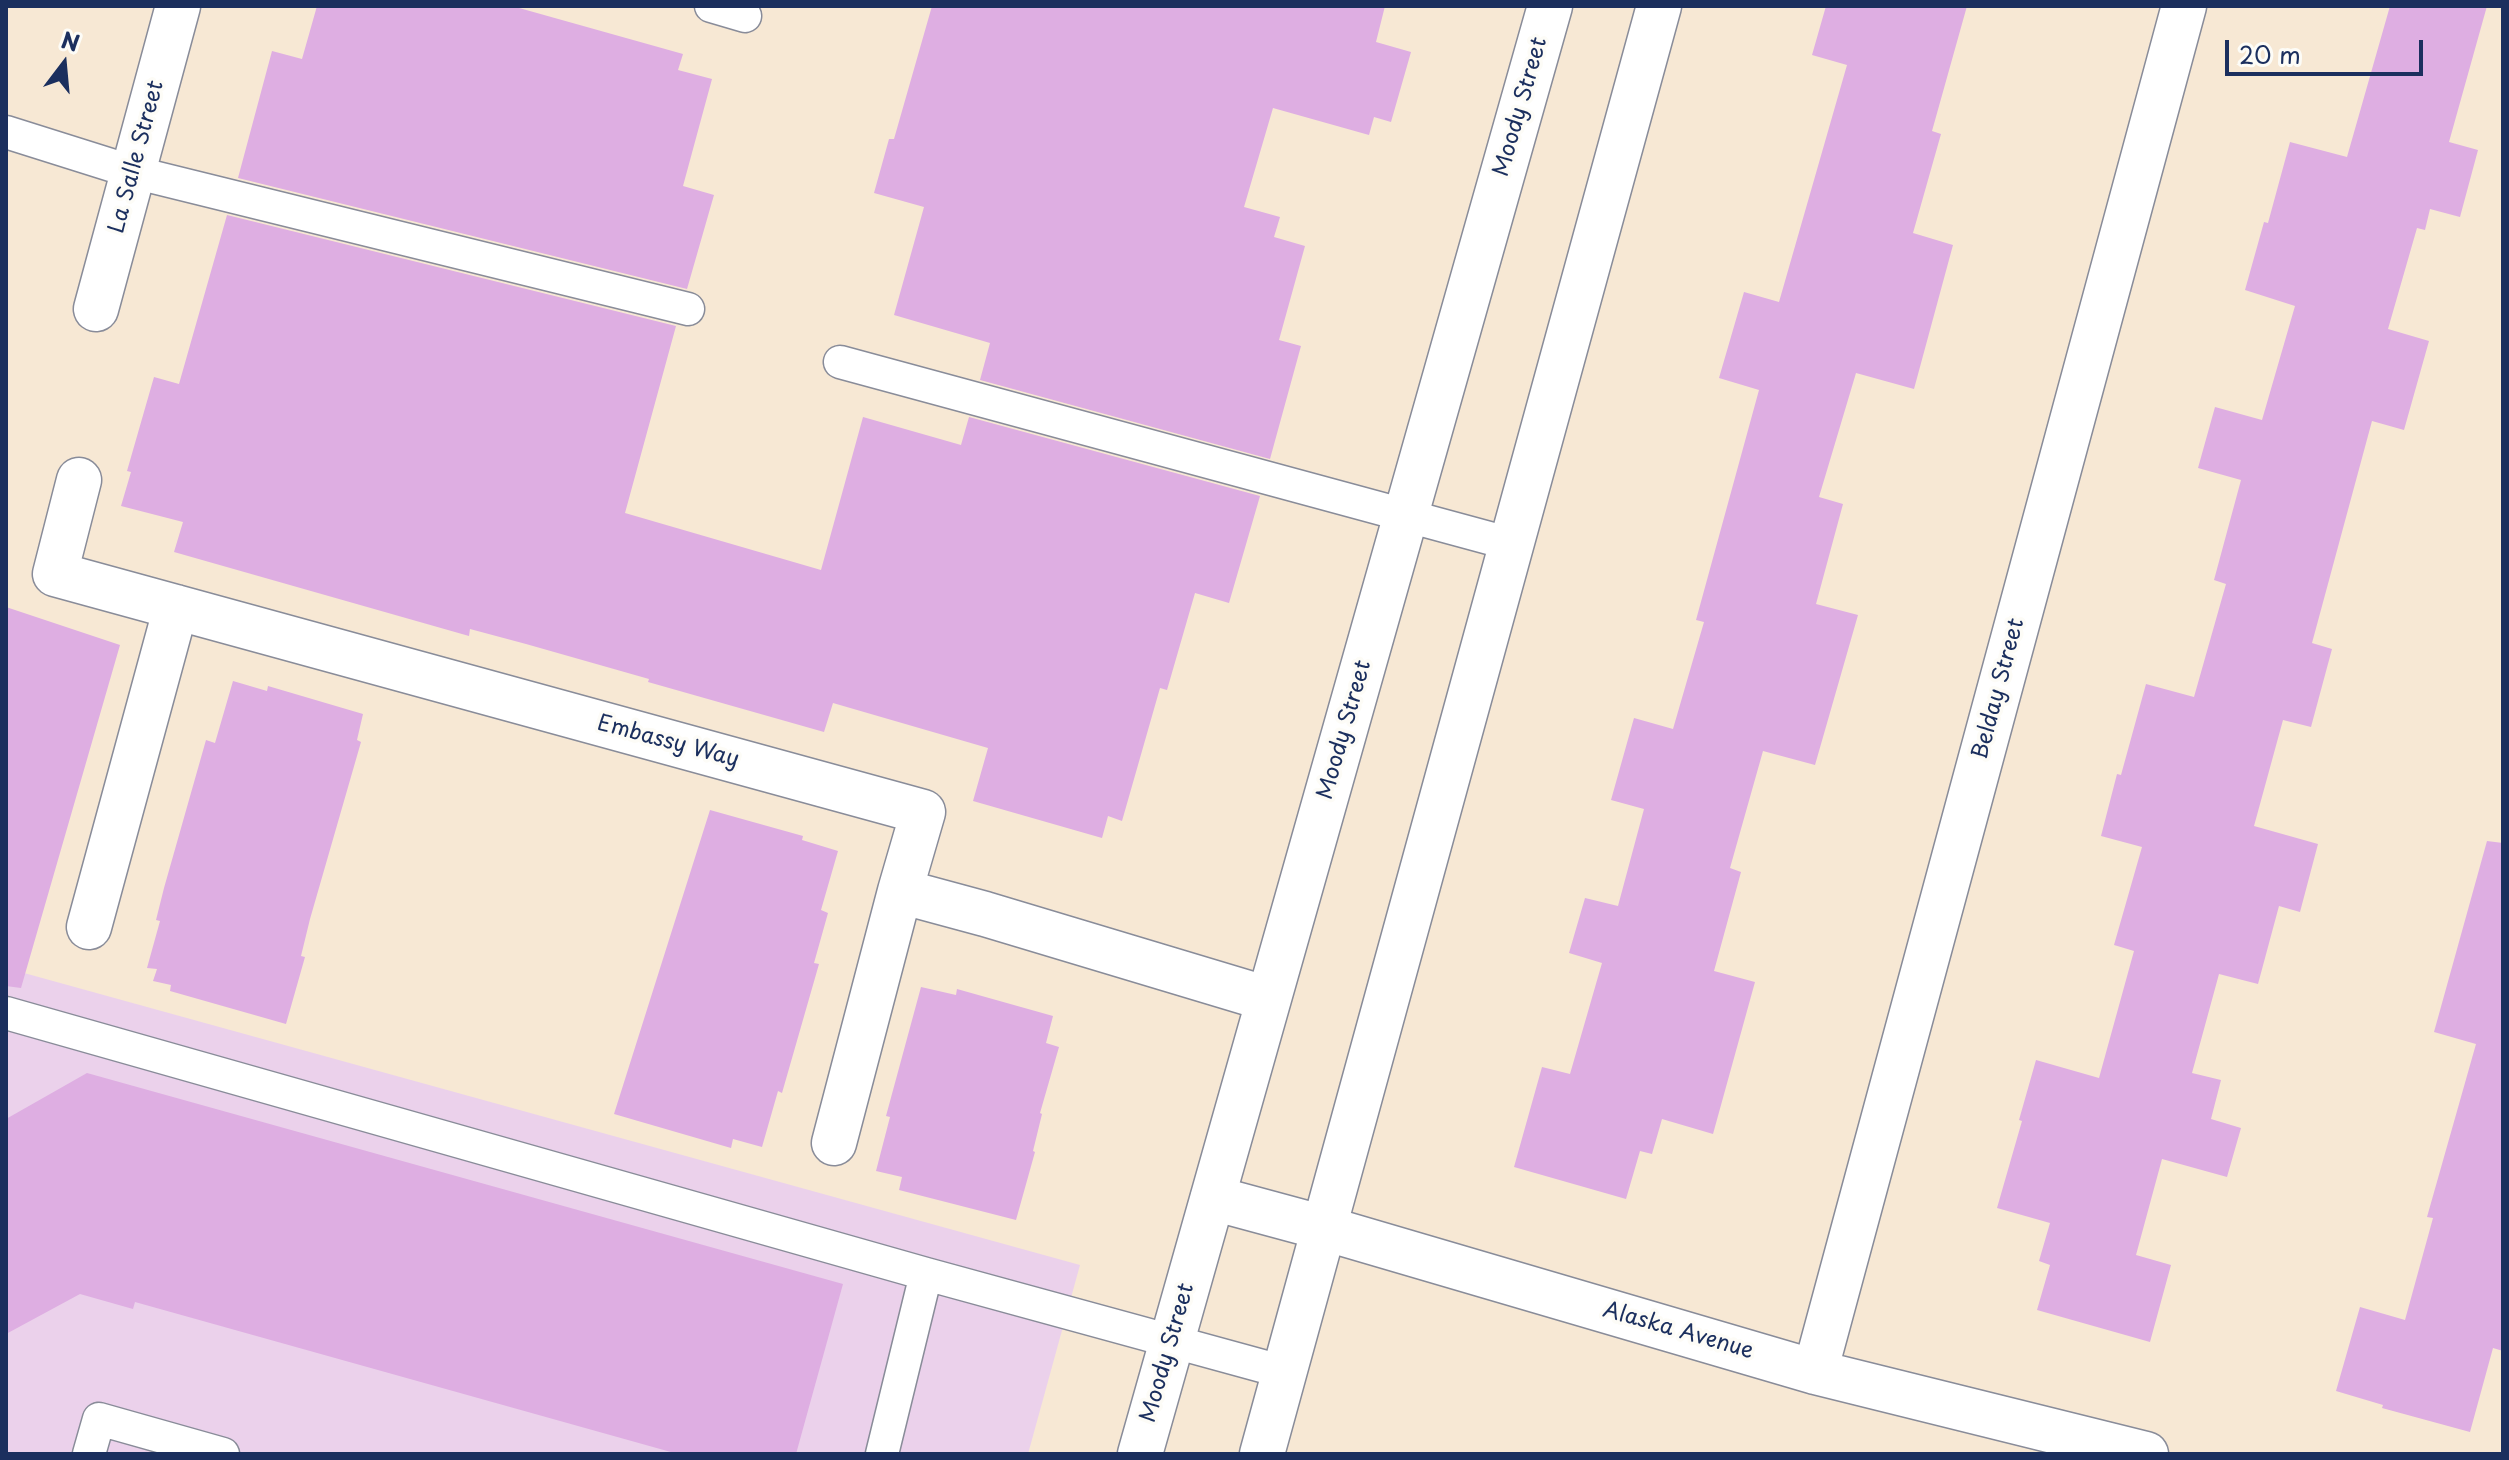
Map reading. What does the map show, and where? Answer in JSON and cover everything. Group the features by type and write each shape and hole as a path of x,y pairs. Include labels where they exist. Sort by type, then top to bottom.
{"street":[{"name":"La Salle Street","path":"96,309 178,6"},
{"name":"Moody Street","path":"1140,1454 1550,6"},
{"path":"1262,1454 1659,6"},
{"name":"Belday Street","path":"1815,1372 2184,6"},
{"name":"Embassy Way","path":"79,480 55,574 923,812 900,891"},
{"path":"89,927 176,607"},
{"path":"834,1143 900,891 1268,999"},
{"name":"Alaska Avenue","path":"1213,1198 1815,1372 2146,1454"}],"lane":[{"path":"711,6 745,16"},
{"path":"6,132 133,172 688,309"},
{"path":"840,362 1511,544"},
{"path":"6,1013 926,1274 1284,1372"},
{"path":"882,1454 926,1274"},
{"path":"89,1454 99,1419 223,1454"}],"shaded area":[{"path":"6,968 1080,1265 1028,1454 6,1454"}],"building":[{"path":"317,6 512,6 683,54 678,70 712,79 683,186 714,195 687,289 238,178 272,51 302,59"},
{"path":"932,6 1385,6 1376,42 1411,52 1391,122 1374,117 1369,135 1273,108 1244,207 1280,217 1274,237 1305,246 1279,340 1301,346 1270,459 980,380 990,343 894,315 924,207 874,193 889,139 894,139"},
{"path":"1826,6 1967,6 1932,131 1941,134 1913,233 1953,245 1914,389 1856,373 1819,497 1843,504 1816,604 1858,615 1815,765 1763,751 1730,868 1741,872 1714,971 1755,982 1713,1134 1662,1119 1652,1154 1640,1151 1626,1199 1514,1167 1542,1067 1570,1074 1602,963 1569,953 1585,898 1618,906 1644,809 1611,800 1634,718 1673,729 1704,622 1696,620 1759,390 1719,378 1744,292 1779,302 1847,65 1812,55"},
{"path":"2390,6 2487,6 2449,142 2478,150 2460,217 2430,209 2425,230 2417,228 2388,329 2429,341 2404,430 2372,421 2312,643 2332,649 2311,727 2283,720 2254,826 2318,844 2300,912 2279,906 2258,984 2219,974 2192,1073 2221,1080 2211,1119 2241,1128 2227,1177 2162,1159 2136,1255 2171,1265 2150,1342 2037,1310 2050,1265 2039,1261 2050,1223 1997,1208 2036,1060 2099,1078 2134,951 2114,945 2142,847 2101,836 2146,684 2194,697 2226,584 2214,580 2241,480 2198,468 2215,407 2262,420 2295,306 2245,290 2264,222 2268,223 2290,142 2347,157"},
{"path":"227,215 676,326 625,513 821,570 863,417 961,445 969,417 1260,496 1229,603 1195,593 1167,690 1160,688 1122,821 1108,816 1102,838 973,801 988,748 833,703 824,732 526,644 470,629 469,636 174,552 183,522 121,506 131,472 127,471 154,377 179,384"},
{"path":"6,607 120,645 21,988 6,986"},
{"path":"233,681 267,691 268,686 363,714 357,740 361,742 310,919 301,956 305,957 286,1024 170,991 171,985 153,981 157,969 147,968 160,921 156,920 164,888 206,740 215,743"},
{"path":"710,810 803,836 802,840 838,851 821,910 828,913 814,963 819,964 782,1093 778,1091 762,1147 733,1139 731,1148 614,1114"},
{"path":"2487,841 2503,843 2503,1351 2493,1348 2470,1432 2382,1408 2383,1405 2336,1391 2360,1307 2405,1320 2433,1218 2427,1217 2476,1044 2434,1032"},
{"path":"921,987 956,995 957,989 1053,1016 1046,1043 1059,1047 1040,1113 1035,1152 1016,1220 899,1190 902,1177 876,1171 890,1117 886,1116"},
{"path":"87,1073 843,1284 796,1454 678,1454 135,1302 133,1309 80,1294 6,1334 6,1119"}]}
